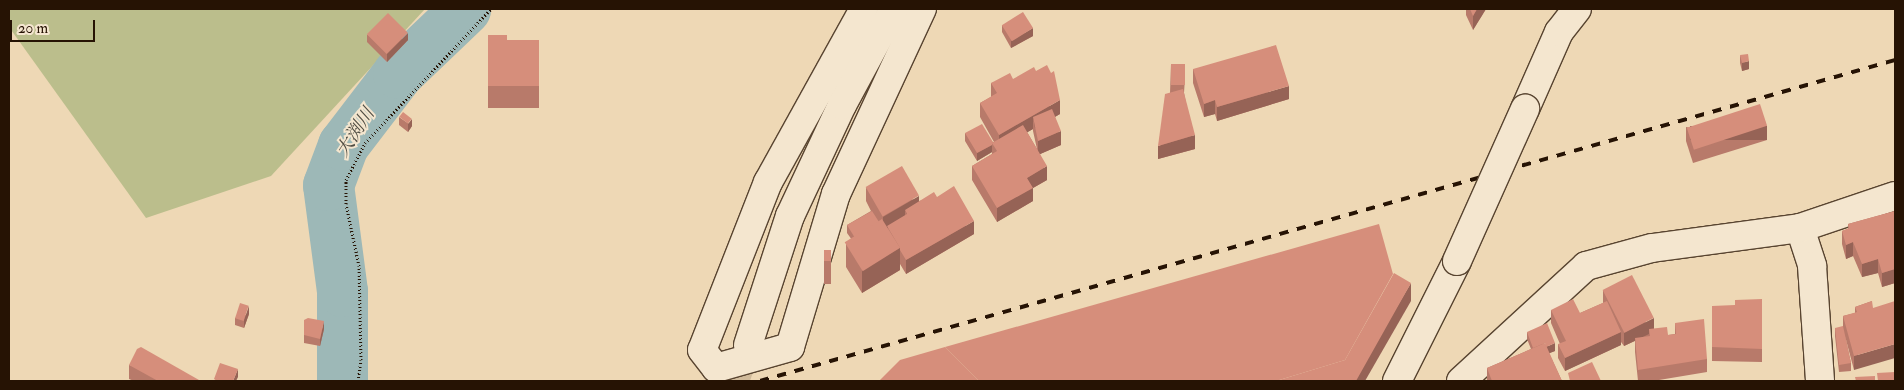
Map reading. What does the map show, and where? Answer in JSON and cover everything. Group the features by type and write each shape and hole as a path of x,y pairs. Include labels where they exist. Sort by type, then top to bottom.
{"street":[{"path":"864,9 768,182 702,350 716,368 790,347 836,194 922,9"},
{"path":"748,345 790,216 842,105 894,9"},
{"path":"1397,381 1458,261 1559,32 1577,9"},
{"path":"1461,381 1586,266 1652,248 1800,228 1895,196"},
{"path":"1800,228 1812,266 1820,381"}],"path":[{"path":"358,381 361,360 359,266 346,204 346,180 365,143 491,9"}],"green space":[{"path":"9,9 425,9 271,176 146,218 9,27"}],"building":[{"path":"1470,9 1477,9 1473,16"},
{"path":"1023,12 1033,28 1012,41 1002,25"},
{"path":"388,13 408,33 387,54 367,34"},
{"path":"488,35 507,35 507,40 539,40 539,86 488,86"},
{"path":"1276,45 1289,86 1217,107 1215,100 1204,104 1193,69"},
{"path":"1748,54 1749,61 1742,63 1740,55"},
{"path":"1171,64 1185,64 1185,85 1171,85"},
{"path":"1047,65 1051,73 1054,71 1060,100 999,135 980,103 997,93 991,83 1010,73 1013,79 1034,67 1036,71"},
{"path":"1183,89 1195,135 1158,146 1165,94"},
{"path":"1760,104 1767,126 1694,150 1687,128"},
{"path":"1052,109 1061,131 1038,141 1033,117"},
{"path":"403,112 412,119 408,124 399,117"},
{"path":"982,124 993,142 992,145 977,153 965,133"},
{"path":"1023,125 1047,166 1027,178 1033,188 997,208 972,166 997,151 992,143"},
{"path":"902,166 919,195 883,216 866,187"},
{"path":"954,186 974,221 906,260 887,226 907,214 905,210 934,192 937,197"},
{"path":"872,211 879,222 855,238 847,225"},
{"path":"1895,211 1895,269 1882,273 1878,259 1862,264 1853,242 1846,245 1842,231 1849,228 1848,224"},
{"path":"882,219 900,248 863,271 845,242"},
{"path":"1379,224 1393,274 1345,360 1276,381 979,381 945,347"},
{"path":"824,250 831,250 831,261 824,261"},
{"path":"1394,273 1411,283 1356,381 1276,381 1345,360"},
{"path":"1632,275 1654,318 1624,333 1603,290"},
{"path":"1573,299 1580,313 1607,301 1621,332 1565,358 1558,344 1566,341 1551,310"},
{"path":"1762,299 1762,349 1712,347 1712,306 1735,305 1735,300"},
{"path":"1872,301 1873,308 1895,301 1895,344 1854,356 1843,316 1857,312 1855,307"},
{"path":"240,303 249,306 244,321 235,318"},
{"path":"308,318 324,321 320,339 304,335 304,320"},
{"path":"1704,319 1707,359 1638,370 1635,338 1650,336 1649,329 1667,327 1668,335 1676,334 1675,323"},
{"path":"1547,323 1555,343 1546,347 1545,343 1533,348 1527,332"},
{"path":"1843,326 1851,363 1839,365 1835,328"},
{"path":"1545,343 1562,381 1492,381 1487,368"},
{"path":"141,347 199,380 158,381 129,365 137,349"},
{"path":"945,347 979,381 879,381 900,360"},
{"path":"1592,362 1601,381 1570,381 1568,373"},
{"path":"220,363 238,369 233,381 217,381 214,379"},
{"path":"1895,372 1895,381 1878,381 1877,373"},
{"path":"1875,376 1875,381 1856,381 1855,377"}],"waterway":[{"name":"大渕川","path":"342,381 342,291 328,185 343,145 398,73 465,9"}],"tunnel":[{"path":"735,381 748,345"}],"railway":[{"path":"760,381 1895,60"}]}
